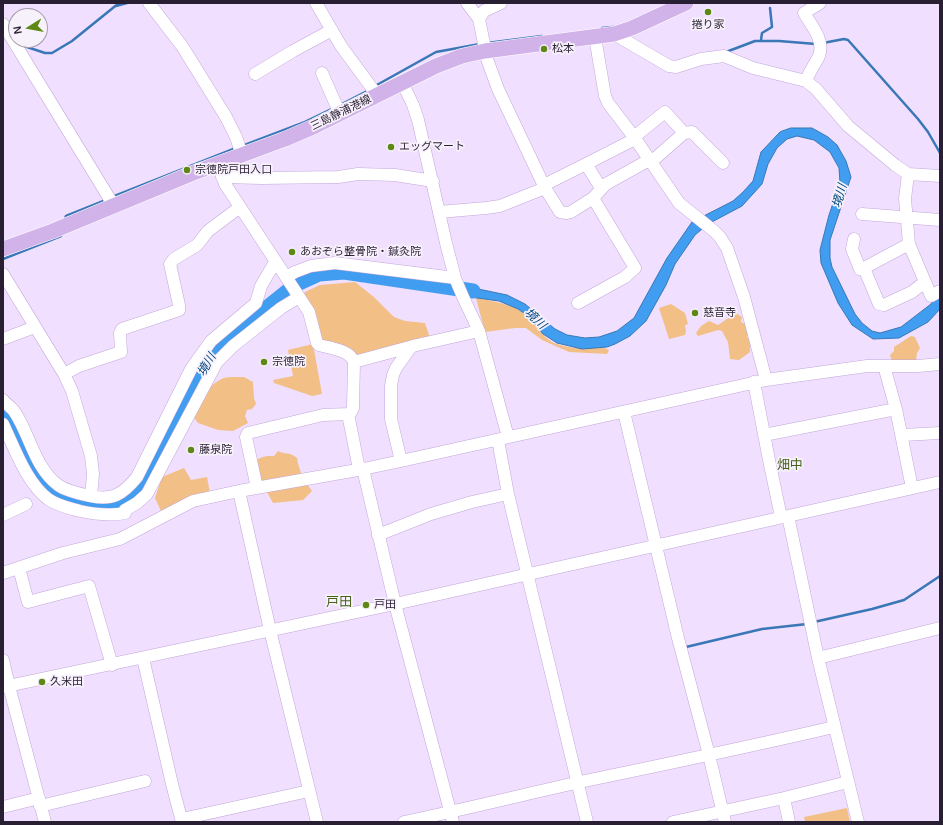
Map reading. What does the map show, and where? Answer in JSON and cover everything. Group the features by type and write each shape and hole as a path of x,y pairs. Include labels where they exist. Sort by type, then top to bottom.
{"main road":[{"name":"三島静浦港線","path":"3,249 53,231 111,201 220,170 242,155 284,139 340,114 402,82 455,59 485,51 614,34 632,28 686,3"}],"street":[{"path":"149,3 182,46 226,118 236,137 242,155"},
{"path":"316,3 341,46 377,96"},
{"path":"467,3 483,11"},
{"path":"483,11 501,3"},
{"path":"806,81 821,48 819,39 804,13 820,3"},
{"path":"483,11 485,51 498,89 558,210 563,213 571,212 593,198 601,188 619,176 650,161 684,133 692,132 723,163"},
{"path":"3,24 111,201"},
{"path":"255,74 332,30"},
{"path":"614,34 669,66 676,67 701,59 724,56 753,68 806,81 816,89 848,126 895,166 908,174 940,176"},
{"path":"595,37 605,96 608,103 679,203 720,237 727,248 746,302 760,381 764,435 858,822"},
{"path":"322,73 340,114"},
{"path":"402,82 413,105 418,120 456,280 479,331 503,438 508,494 587,822"},
{"path":"439,212 500,206 545,186 634,138 665,112 684,133"},
{"path":"586,164 601,188"},
{"path":"220,170 262,178 338,177 358,174 395,175 433,181"},
{"path":"220,170 225,184 311,316 317,343 319,345 348,354 353,358 354,362 353,408 351,412 348,414 323,415 248,433 246,437 257,488"},
{"path":"908,174 905,200 909,244 931,296 940,291"},
{"path":"578,303 625,277 635,268 593,198"},
{"path":"64,374 79,366 121,352 120,333 122,329 179,310 170,264 174,259 197,244 208,231 240,207"},
{"path":"862,214 940,220"},
{"path":"854,239 852,249 860,269 909,244"},
{"path":"263,320 256,304 260,286 275,262"},
{"path":"287,279 295,272 311,266 335,263 456,280"},
{"path":"864,268 879,304 884,305 912,292 925,282"},
{"path":"3,275 64,374 72,391 91,456 93,474 91,496"},
{"path":"3,424 35,488 49,500 64,507 98,514 117,515 125,513 125,510 137,503 147,494 217,362 263,320 298,295"},
{"path":"3,400 14,412 41,465 58,485 80,494 91,496 107,497 118,495 127,489 137,477 191,370 206,347 217,335 256,304"},
{"path":"3,339 35,327"},
{"path":"354,362 479,331"},
{"path":"400,462 391,419 391,386 393,374 396,368 411,347"},
{"path":"3,573 63,553 120,539 193,501 239,491 400,462 760,381 867,366 918,366 940,364"},
{"path":"884,366 902,435 912,488"},
{"path":"764,435 896,409"},
{"path":"624,412 678,638 710,755 724,817"},
{"path":"348,414 395,604 452,817"},
{"path":"902,435 940,433"},
{"path":"6,687 395,604 940,482"},
{"path":"239,491 270,630 317,822"},
{"path":"378,535 431,514 472,502 508,494"},
{"path":"3,515 26,504"},
{"path":"19,568 28,602 89,586 112,665"},
{"path":"818,658 940,628"},
{"path":"143,658 172,784 182,820 309,791"},
{"path":"3,660 6,687 45,822"},
{"path":"404,822 452,817 578,783 834,727"},
{"path":"3,807 40,802 145,781"},
{"path":"673,822 724,817 784,798 848,782"},
{"path":"784,798 789,822"}],"shaded area":[{"path":"355,282 374,297 394,317 405,321 425,323 431,341 362,356 323,343 303,296 305,292 320,285"},
{"path":"476,298 500,303 518,310 528,317 551,342 573,348 598,347 609,350 607,354 569,352 542,340 526,328 485,332"},
{"path":"671,304 685,313 688,324 685,325 685,335 669,339 659,308"},
{"path":"736,313 742,317 741,322 745,324 749,332 747,337 752,343 750,352 739,360 730,359 728,342 722,331 718,330 698,336 696,333 701,326 709,321 718,325 730,317 731,314"},
{"path":"911,336 915,337 920,348 917,353 916,360 914,362 892,362 890,355 894,351 894,347"},
{"path":"313,344 322,394 312,396 274,383 273,380 293,376 288,350"},
{"path":"228,377 244,377 253,382 256,404 252,409 247,410 245,416 248,423 233,431 218,430 198,423 192,415 201,399 213,384"},
{"path":"278,451 297,458 302,475 312,491 303,500 273,503 267,492 259,484 255,462 261,457 274,456"},
{"path":"184,468 191,480 207,477 210,493 197,494 161,511 155,498 162,477"},
{"path":"847,808 850,822 805,822 804,817"}],"water":[{"path":"791,128 812,128 828,137 837,145 846,161 851,177 830,240 830,258 832,267 855,314 862,323 872,331 880,333 901,327 931,304 935,297 940,294 940,309 928,322 899,338 873,339 852,325 838,303 821,263 820,250 829,215 840,183 839,168 830,152 814,140 797,136 787,139 777,148 768,164 762,184 742,206 708,224 695,235 675,264 666,285 646,321 630,336 615,344 607,347 582,349 557,343 543,334 528,316 518,309 499,301 463,296 459,285 507,295 525,304 555,329 567,335 585,338 599,337 617,331 634,318 667,258 692,222 733,201 743,192 753,181 761,152 780,132"}],"waterway":[{"path":"30,48 45,53 52,53 72,41 119,3"},
{"path":"116,6 127,3"},
{"path":"761,40 762,33 772,27 770,8"},
{"path":"602,28 614,27"},
{"path":"487,43 542,36"},
{"path":"823,43 844,39 848,40 918,119 928,132 940,153"},
{"path":"726,52 755,41 816,44"},
{"path":"375,86 436,52 480,44"},
{"path":"340,105 369,90"},
{"path":"242,146 305,122 334,108"},
{"path":"112,197 236,148"},
{"path":"65,219 66,216 106,200"},
{"path":"3,259 61,236"},
{"name":"境川","path":"3,410 14,425 34,468 52,491 67,499 88,505 103,506 115,504 127,499 139,491 213,352 295,285 319,274 344,272 473,291"},
{"path":"814,622 904,600 940,576"},
{"path":"686,647 762,629 807,624"}],"place":[{"name":"捲り家","path":"708,12"},
{"name":"松本","path":"544,49"},
{"name":"エッグマート","path":"391,147"},
{"name":"宗徳院戸田入口","path":"187,170"},
{"name":"あおぞら整骨院・鍼灸院","path":"292,252"},
{"name":"慈音寺","path":"695,313"},
{"name":"宗徳院","path":"264,362"},
{"name":"藤泉院","path":"191,450"},
{"name":"戸田","path":"366,605"},
{"name":"久米田","path":"42,682"}],"district":[{"name":"畑中","path":"790,465"},
{"name":"戸田","path":"339,602"}]}
